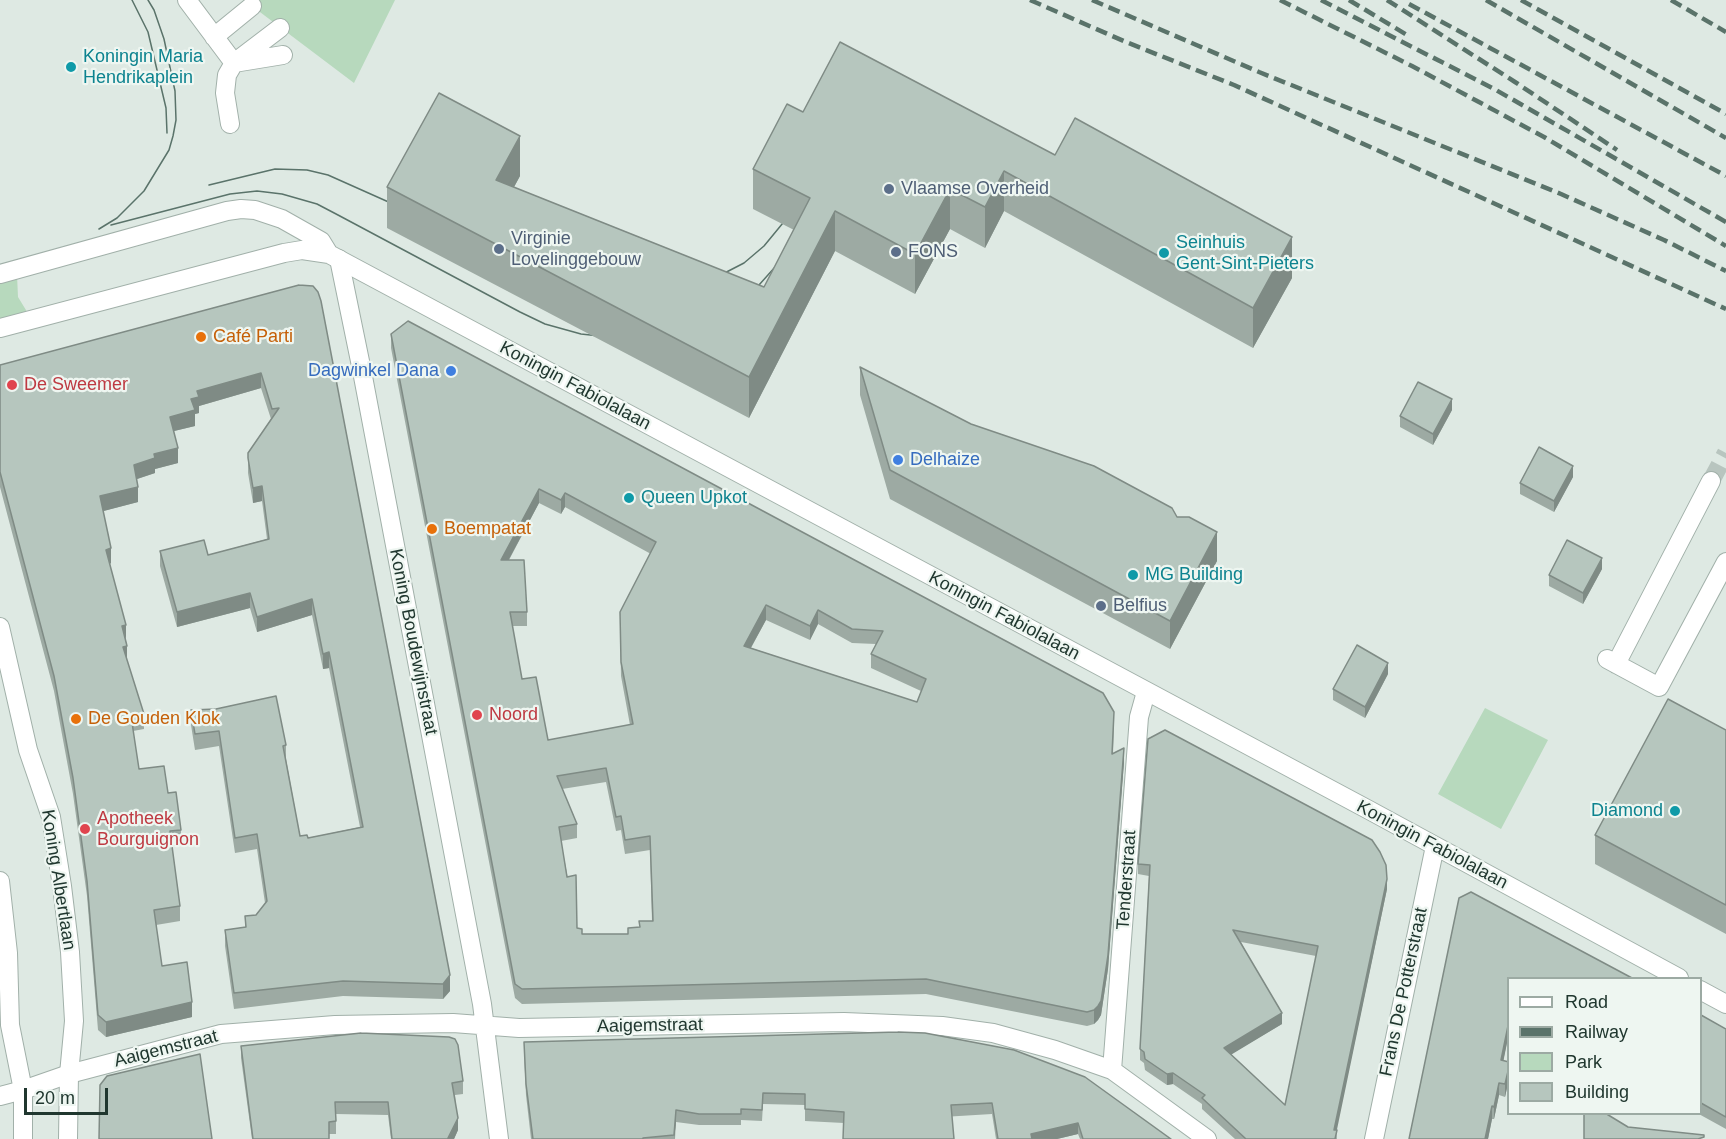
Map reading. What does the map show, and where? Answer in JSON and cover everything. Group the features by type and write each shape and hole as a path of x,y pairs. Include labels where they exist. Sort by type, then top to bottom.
{"street":[{"path":"187,0 234,63"},
{"path":"214,37 252,6"},
{"path":"230,124 225,93 227,75 234,63 280,28"},
{"path":"234,63 283,55"},
{"path":"0,274 241,209 255,210 282,219 321,241 334,256"},
{"path":"0,328 268,257 302,250 334,256"},
{"name":"Koningin Fabiolalaan","path":"334,256 1677,977"},
{"name":"Koning Boudewijnstraat","path":"334,256 364,377 482,1004 499,1139"},
{"path":"1711,481 1612,662 1659,687 1726,562"},
{"name":"Koning Albertlaan","path":"0,627 28,750 51,817 62,886 74,1021 69,1074 68,1139"},
{"name":"Tenderstraat","path":"1112,1070 1139,717 1146,692"},
{"name":"Frans De Potterstraat","path":"1374,1139 1435,846"},
{"path":"0,881 8,953 10,1024 23,1090 22,1139"},
{"path":"1702,991 1726,1004"},
{"name":"Aaigemstraat","path":"0,1096 69,1074 221,1034 335,1025 453,1023 519,1028 844,1022 942,1026 993,1033 1055,1050 1112,1070 1207,1139"}],"green space":[{"path":"244,0 395,0 354,83"},
{"path":"17,275 18,297 29,315 0,321 0,280"},
{"path":"1485,708 1548,740 1501,829 1438,794"}],"building":[{"path":"840,42 1055,155 1075,118 1292,237 1253,308 1004,171 985,207 950,189 915,254 835,211 749,377 387,187 439,93 520,136 496,180 764,287 810,198 753,169 787,104 803,112"},
{"path":"299,285 313,286 321,301 450,975 443,984 343,981 234,993 225,930 246,927 245,916 256,915 267,901 257,834 235,838 219,731 195,734 191,710 216,709 276,696 300,836 307,835 308,838 363,827 329,652 323,654 312,599 257,617 250,593 177,612 160,551 204,540 208,555 269,539 262,486 253,488 248,458 248,453 279,408 272,409 261,373 197,391 199,397 191,399 195,410 170,417 178,448 154,454 155,458 134,465 138,487 100,496 111,548 106,550 126,625 122,626 127,646 123,647 144,714 131,716 139,769 164,766 168,793 176,792 181,830 170,831 180,906 154,910 162,966 187,962 192,1002 106,1022 98,1015 87,881 73,778 54,676 0,472 0,365"},
{"path":"408,321 1103,693 1114,712 1112,754 1124,748 1108,955 1101,1001 1098,1006 1087,1012 926,979 522,989 515,984 391,334","holes":["539,489 561,500 565,493 656,542 620,612 621,662 633,724 548,740 536,677 522,679 510,612 527,612 524,560 501,560","766,605 810,626 818,610 852,629 883,631 871,654 926,679 917,702 744,646","606,768 616,817 621,816 625,840 650,836 653,921 639,921 640,927 628,928 628,934 582,934 582,929 577,928 576,875 567,877 559,827 577,824 557,776"]},
{"path":"860,367 971,424 1094,466 1172,508 1177,517 1189,517 1217,532 1170,621 890,470"},
{"path":"1418,382 1452,399 1433,434 1400,416"},
{"path":"1539,447 1573,466 1554,501 1520,483"},
{"path":"1567,540 1602,558 1583,593 1549,575"},
{"path":"1357,645 1388,663 1365,707 1333,689"},
{"name":"Diamond","path":"1668,699 1726,730 1726,905 1595,835"},
{"path":"1165,730 1372,840 1380,852 1386,865 1387,879 1334,1130 1337,1130 1335,1139 1246,1139 1202,1098 1205,1095 1173,1073 1167,1074 1145,1059 1144,1052 1140,1049 1150,865 1138,864 1148,739","holes":["1233,930 1318,946 1285,1105 1224,1048 1282,1013"]},
{"path":"1471,892 1630,977 1507,977 1507,1031 1501,1060 1507,1062 1507,1076 1505,1084 1499,1083 1485,1139 1409,1139 1459,898"},
{"path":"1702,1016 1726,1029 1726,1117 1702,1104"},
{"path":"361,1033 455,1039 458,1045 463,1081 452,1083 458,1118 448,1138 450,1139 392,1139 388,1102 335,1102 336,1121 329,1122 329,1139 253,1139 241,1046"},
{"path":"925,1033 1014,1050 1085,1077 1171,1139 1083,1139 1078,1123 1031,1134 1032,1139 998,1139 992,1103 951,1105 954,1139 843,1139 844,1112 805,1109 805,1094 763,1093 762,1110 741,1109 741,1114 699,1114 676,1110 674,1135 643,1139 533,1139 526,1084 524,1042"},
{"path":"200,1054 212,1139 99,1139 100,1085 107,1076"},
{"path":"1584,1115 1608,1115 1628,1127 1704,1135 1698,1139 1584,1139"}],"tunnel":[{"path":"1711,481 1726,453"}],"tram line":[{"path":"132,0 148,32 166,108 167,133"},
{"path":"99,229 117,218 144,191 169,150 173,136 176,120 175,91 164,39 148,0"},
{"path":"209,185 275,169 307,170 328,175 402,208"},
{"path":"111,225 230,194 257,191 282,194 317,204 545,324 581,334 609,337"},
{"path":"711,280 744,263 764,246 792,212"},
{"path":"746,295 759,285 784,257"}],"railway":[{"path":"1030,0 1126,42 1234,85 1726,309"},
{"path":"1092,0 1259,72 1561,194 1664,240 1726,271"},
{"path":"1280,0 1412,66 1544,137 1726,246"},
{"path":"1321,0 1496,90 1726,222"},
{"path":"1349,0 1407,35"},
{"path":"1387,0 1617,150"},
{"path":"1486,0 1726,138"},
{"path":"1521,0 1726,114"},
{"path":"1671,0 1726,32"},
{"path":"1409,4 1726,176"}],"place":[{"name":"Koningin Maria Hendrikaplein","path":"71,67"},
{"name":"Vlaamse Overheid","path":"889,189"},
{"name":"Virginie Lovelinggebouw","path":"499,249"},
{"name":"FONS","path":"896,252"},
{"name":"Seinhuis Gent-Sint-Pieters","path":"1164,253"},
{"name":"Café Parti","path":"201,337"},
{"name":"Dagwinkel Dana","path":"451,371"},
{"name":"De Sweemer","path":"12,385"},
{"name":"Delhaize","path":"898,460"},
{"name":"Queen Upkot","path":"629,498"},
{"name":"Boempatat","path":"432,529"},
{"name":"MG Building","path":"1133,575"},
{"name":"Belfius","path":"1101,606"},
{"name":"Noord","path":"477,715"},
{"name":"De Gouden Klok","path":"76,719"},
{"name":"Diamond","path":"1675,811"},
{"name":"Apotheek Bourguignon","path":"85,829"}]}
